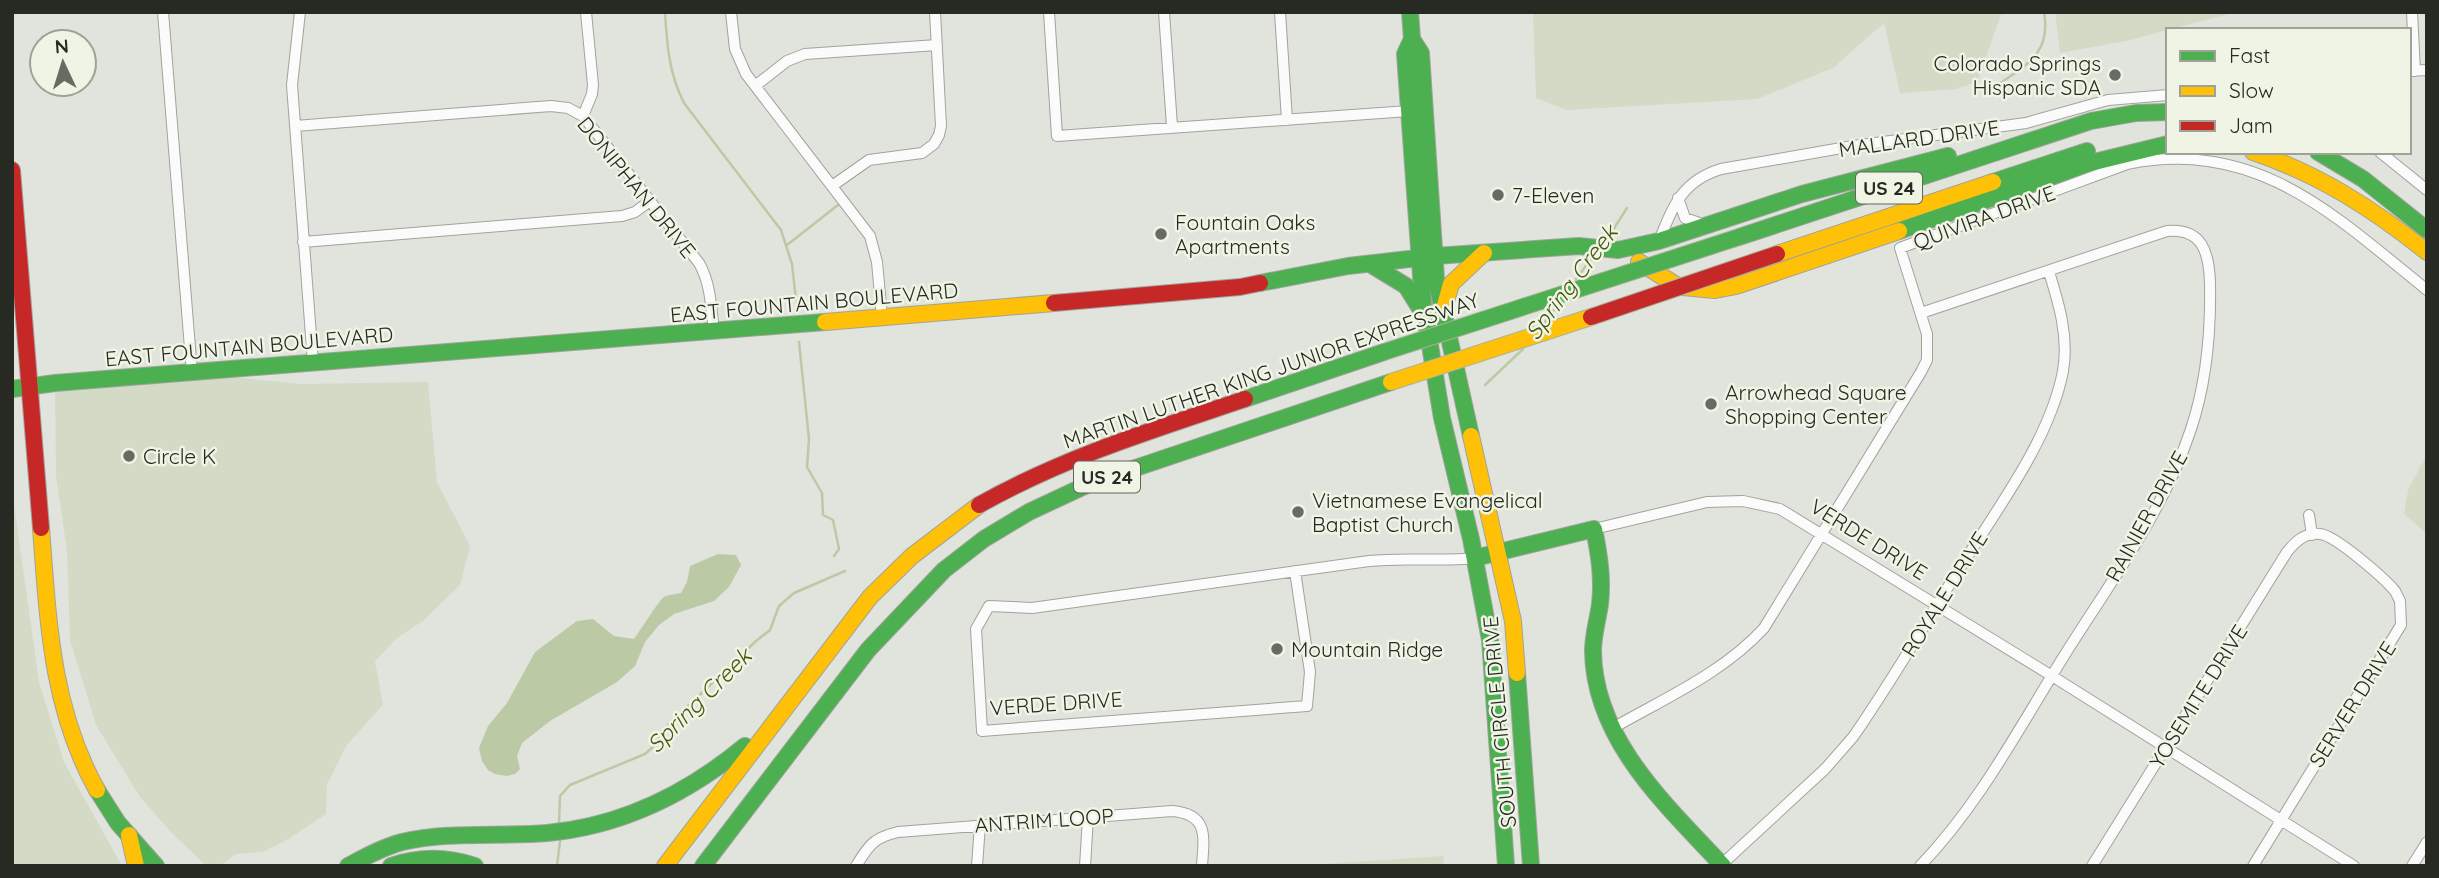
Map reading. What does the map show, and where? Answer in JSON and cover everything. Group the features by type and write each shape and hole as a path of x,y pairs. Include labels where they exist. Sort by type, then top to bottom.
{"main road":[{"path":"1410,12 1412,39 1421,53 1427,257"},
{"path":"1412,39 1405,54 1409,111 1427,257"},
{"name":"US 24","path":"2039,138 2108,117 2166,112"},
{"name":"EAST FOUNTAIN BOULEVARD","path":"12,388 1241,287 1370,264 1427,257 1579,246 1623,253 1662,249 1704,225 1858,177 2039,138"},
{"name":"MARTIN LUTHER KING JUNIOR EXPRESSWAY","path":"665,866 870,597 930,540 984,502 1044,470 1092,450 1384,352 2039,138"},
{"name":"US 24","path":"703,866 868,650 904,610 961,556 1004,526 1057,497 1125,470 1694,284 2078,153 2133,140 2166,141"},
{"path":"1676,285 1693,290 1736,286 2090,163 2166,142"},
{"path":"2259,154 2300,168 2355,197 2427,252"},
{"path":"2321,154 2363,179 2427,230"},
{"path":"12,170 50,645 58,694 76,749 92,782 111,813 156,866"},
{"path":"1443,316 1451,285 1484,253"},
{"name":"EAST FOUNTAIN BOULEVARD","path":"1623,253 1676,285"},
{"name":"SOUTH CIRCLE DRIVE","path":"1427,257 1504,576 1518,659 1531,866"},
{"name":"SOUTH CIRCLE DRIVE","path":"1427,257 1425,319 1442,418 1481,588 1493,665 1506,866"},
{"path":"1370,264 1406,286 1425,319"},
{"path":"1594,529 1601,566 1600,602 1593,651 1596,693 1629,755 1655,791 1722,865"},
{"name":"VERDE DRIVE","path":"1475,558 1594,529"},
{"path":"720,866 837,703 868,650"},
{"path":"348,866 372,853 406,842 567,831 623,818 684,792 725,763 773,722"},
{"path":"129,835 136,866"},
{"path":"391,866 412,859 440,857 475,866"}],"street":[{"path":"163,12 192,373"},
{"path":"300,12 292,85 313,362"},
{"path":"583,116 593,85 586,12"},
{"path":"731,12 734,49 738,61 870,236 877,262 882,317"},
{"path":"832,186 869,160 913,155 928,149 939,135 942,116 935,12"},
{"path":"1049,12 1057,136 1409,111"},
{"path":"1164,12 1171,126"},
{"path":"1280,12 1287,120"},
{"path":"2412,12 2417,71"},
{"path":"755,86 787,61 805,54 937,45"},
{"name":"MALLARD DRIVE","path":"1662,249 1669,215 1678,198 1701,177 1721,169 1853,146 2026,123 2090,103 2117,98 2166,95"},
{"name":"DONIPHAN DRIVE","path":"295,126 551,106 568,108 583,116 706,274 714,331"},
{"path":"933,144 943,153"},
{"path":"2383,154 2427,190"},
{"name":"QUIVIRA DRIVE","path":"1613,728 1715,670 1749,644 1763,628 1927,360 1927,334 1900,248 2127,164 2187,159 2236,166 2290,187 2341,220 2427,290"},
{"path":"2410,177 2427,176"},
{"path":"1678,198 1685,218 1704,225"},
{"path":"303,242 622,216 635,212 650,201"},
{"name":"RAINIER DRIVE","path":"1920,313 2167,231 2180,230 2190,233 2198,239 2208,261 2210,308 2207,364 2198,407 2172,477 2137,540 1963,817 1920,866"},
{"path":"1662,249 1676,285"},
{"name":"ROYALE DRIVE","path":"1722,865 1839,755 1866,719 2011,486 2054,407 2063,367 2061,312 2049,272"},
{"name":"VERDE DRIVE","path":"1594,529 1707,502 1743,501 1780,509 2354,866"},
{"path":"2309,515 2312,535"},
{"name":"SERVER DRIVE","path":"2253,866 2401,625 2400,601 2387,582 2335,540 2320,534 2312,535"},
{"name":"YOSEMITE DRIVE","path":"2092,866 2287,552 2295,542 2312,535"},
{"name":"VERDE DRIVE","path":"1295,571 1310,672 1307,706 982,731 976,629 989,606 1032,607 1295,571 1385,559 1446,562 1475,558"},
{"name":"ANTRIM LOOP","path":"856,866 872,842 886,834 909,830 1172,811 1190,814 1202,828 1202,866"},
{"path":"1085,866 1088,817"},
{"path":"977,866 980,825"},
{"path":"2412,866 2427,842"}],"shaded area":[{"path":"1533,12 2002,12 1977,82 1956,89 1900,93 1884,23 1833,68 1757,99 1567,110 1536,98"},
{"path":"2055,12 2236,12 2166,28 2166,30 2126,41 2060,53"},
{"path":"192,373 301,384 428,382 437,482 470,546 460,585 423,621 397,638 375,661 383,705 346,746 327,785 326,814 287,840 263,852 236,854 220,866 206,866 169,830 140,797 96,725 70,640 67,550 56,476 55,383"},
{"path":"2427,454 2427,534 2404,514 2408,490"},
{"path":"12,490 39,682 64,762 122,866 12,866"},
{"path":"718,554 736,555 741,565 729,587 714,601 674,614 659,625 645,642 635,666 617,682 550,721 522,743 517,756 520,769 515,774 507,776 488,770 482,761 479,748 488,726 507,703 535,652 577,621 593,619 614,636 634,639 664,597 681,593 687,582 690,566"},
{"path":"1443,856 1444,866 1294,866"}],"waterway":[{"path":"665,12 670,59 684,103 781,230 792,264 796,300"},
{"name":"Spring Creek","path":"1992,89 2024,66 2039,50 2044,39 2044,12"},
{"path":"787,245 838,205"},
{"name":"Spring Creek","path":"1606,241 1627,208"},
{"name":"Spring Creek","path":"1576,279 1595,254"},
{"name":"Spring Creek","path":"1545,322 1558,305"},
{"path":"799,342 809,439 807,467 822,493 823,515 833,520 839,549 834,556"},
{"name":"Spring Creek","path":"1485,385 1523,349"},
{"name":"Spring Creek","path":"559,824 560,796 570,785 645,754 654,746 662,731 770,630 779,606 794,593 845,571"},
{"name":"Spring Creek","path":"557,866 560,841"}],"traffic: fast":[{"path":"1410,12 1412,39 1421,53 1436,279 1471,436"},
{"path":"1412,39 1405,54 1423,303 1442,418 1471,539 1490,640 1506,866"},
{"path":"1739,237 2091,121 2136,113 2166,112"},
{"path":"1899,231 2090,163 2166,144"},
{"path":"1993,182 2087,151"},
{"path":"2321,154 2363,179 2427,230"},
{"path":"1659,241 1802,194 1948,156"},
{"path":"1384,352 1739,237"},
{"path":"1260,283 1348,266 1435,256 1579,246 1618,250 1659,241"},
{"path":"1370,264 1406,286 1421,310"},
{"path":"12,389 55,383 825,322"},
{"path":"1245,399 1384,352"},
{"path":"703,866 868,650 944,570 984,539 1029,512 1091,483 1391,382"},
{"path":"1475,558 1594,529 1601,585 1593,651 1597,683 1606,714 1637,769 1679,820 1723,866"},
{"path":"1517,673 1531,866"},
{"path":"348,866 374,852 402,842 456,835 547,833 602,823 628,815 677,793 745,746"},
{"path":"97,790 118,823 156,866"},
{"path":"391,866 412,860 433,859 454,860 475,866"}],"traffic: slow":[{"path":"2258,154 2300,171 2344,194 2427,252"},
{"path":"1777,254 1993,182"},
{"path":"1683,287 1715,290 1736,286 1899,231"},
{"path":"1444,309 1451,284 1484,253"},
{"path":"1639,262 1676,285"},
{"path":"825,322 1054,303"},
{"path":"1391,382 1591,317"},
{"path":"1471,436 1513,621 1517,673"},
{"path":"665,866 870,597 912,556 979,505"},
{"path":"41,528 46,596 61,695 82,759 97,790"},
{"path":"129,835 136,866"}],"traffic: jam":[{"path":"12,170 41,528"},
{"path":"1591,317 1777,254"},
{"path":"1054,303 1260,283"},
{"path":"979,505 1076,459 1245,399"}],"place":[{"name":"Colorado Springs Hispanic SDA","path":"2115,75"},
{"name":"7-Eleven","path":"1498,195"},
{"name":"Fountain Oaks Apartments","path":"1161,234"},
{"name":"Arrowhead Square Shopping Center","path":"1711,404"},
{"name":"Circle K","path":"129,456"},
{"name":"Vietnamese Evangelical Baptist Church","path":"1298,512"},
{"name":"Mountain Ridge","path":"1277,649"}]}
